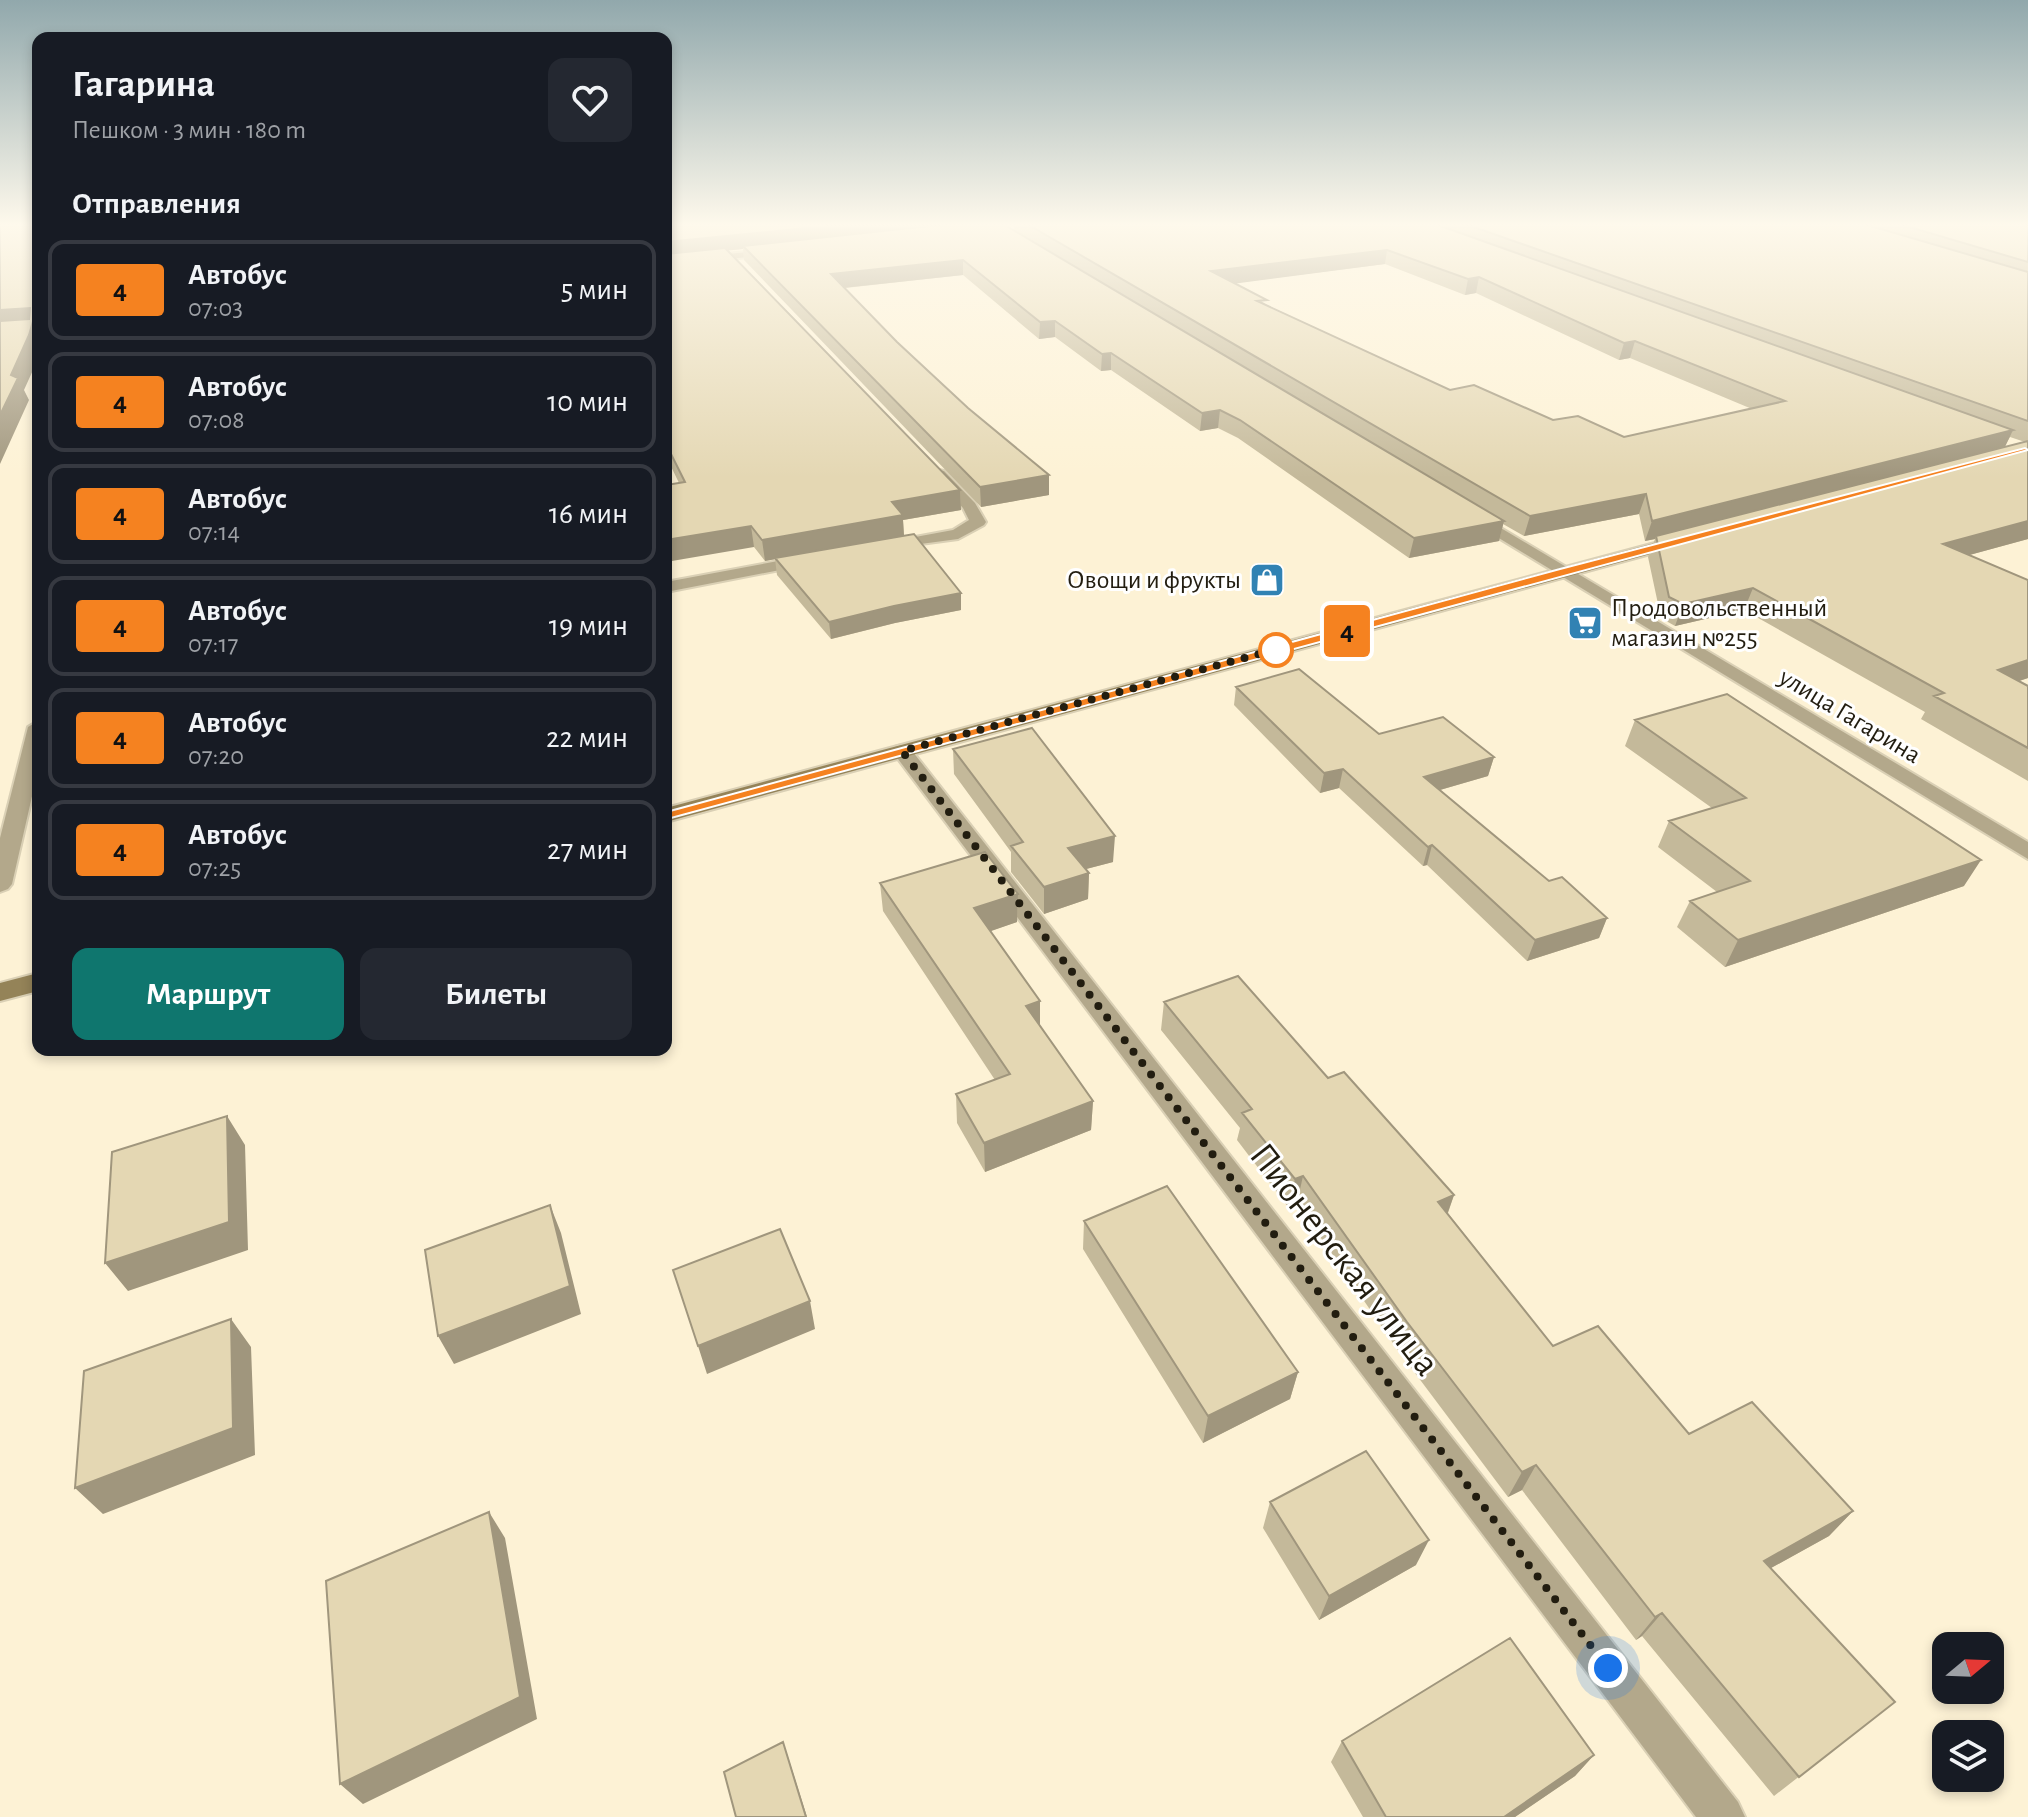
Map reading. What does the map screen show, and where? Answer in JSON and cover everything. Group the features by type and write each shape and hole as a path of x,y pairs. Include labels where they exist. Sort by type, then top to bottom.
{"main road":[{"path":"672,813 1702,535"},
{"path":"0,992 32,984"}],"street":[{"path":"866,550 958,534 978,522 970,506 927,461"},
{"name":"улица Гагарина","path":"1456,506 2028,852"},
{"path":"672,586 820,559"},
{"name":"Пионерская улица","path":"902,751 1723,1817"},
{"path":"0,884 32,752"}],"building":[{"path":"30,308 0,310 32,308 29,335 11,375 18,378 0,415 0,321 29,319"},
{"path":"672,308 783,308 960,490 892,502 903,515 762,540 751,526 672,539 672,484 685,482 672,456"},
{"path":"804,308 864,308 968,408 1049,475 980,487"},
{"path":"1022,308 1144,308 1504,521 1414,538 1240,420 1220,410 1202,413 1111,353 1102,354 1055,321 1040,322"},
{"path":"1171,308 1272,308 1450,390 1474,385 1553,420 1578,416 1624,437 1785,401 1635,341 1624,343 1547,308 1670,308 2013,430 1652,521 1646,494 1530,516"},
{"path":"1704,308 2028,308 2028,421"},
{"path":"2028,441 2028,521 1943,544 2028,580 2028,660 1998,670 2028,686 2028,748 1934,696 1944,693 1753,588 1683,604 1669,597 1656,536"},
{"path":"914,534 961,593 829,622 775,558"},
{"path":"1299,669 1379,734 1443,717 1494,757 1424,777 1549,881 1562,877 1607,918 1535,940 1432,845 1428,847 1343,769 1324,773 1236,687"},
{"path":"1727,694 1981,860 1738,940 1690,901 1750,881 1669,821 1746,798 1635,720"},
{"path":"1032,728 1115,836 1068,848 1089,873 1044,887 1011,846 1023,842 953,749"},
{"path":"985,852 1018,894 974,908 1040,1001 1026,1006 1093,1101 984,1143 956,1094 1010,1074 880,883"},
{"path":"1238,976 1328,1078 1344,1072 1454,1195 1438,1202 1553,1346 1598,1326 1689,1434 1752,1402 1853,1511 1764,1561 1895,1702 1799,1777 1662,1613 1655,1617 1536,1465 1522,1472 1407,1322 1303,1176 1295,1179 1242,1113 1252,1109 1164,1002"},
{"path":"227,1116 229,1222 105,1263 112,1152"},
{"path":"1167,1186 1298,1372 1208,1416 1084,1221"},
{"path":"550,1205 570,1286 438,1336 425,1250"},
{"path":"780,1229 810,1301 698,1346 673,1270"},
{"path":"231,1319 233,1428 75,1488 84,1371"},
{"path":"1366,1451 1429,1540 1329,1596 1270,1502"},
{"path":"489,1512 520,1697 340,1784 326,1581"},
{"path":"1510,1638 1594,1755 1504,1817 1386,1817 1342,1741"},
{"path":"783,1742 806,1817 736,1817 724,1772"}],"bus line":[{"name":"4","path":"672,812 1563,571 2028,450"}],"place":[{"name":"Овощи и фрукты","path":"1267,580"},
{"name":"Продовольственный магазин №255","path":"1585,623"}],"route":[{"path":"1276,650 1281,648 902,751 1608,1668"}]}
